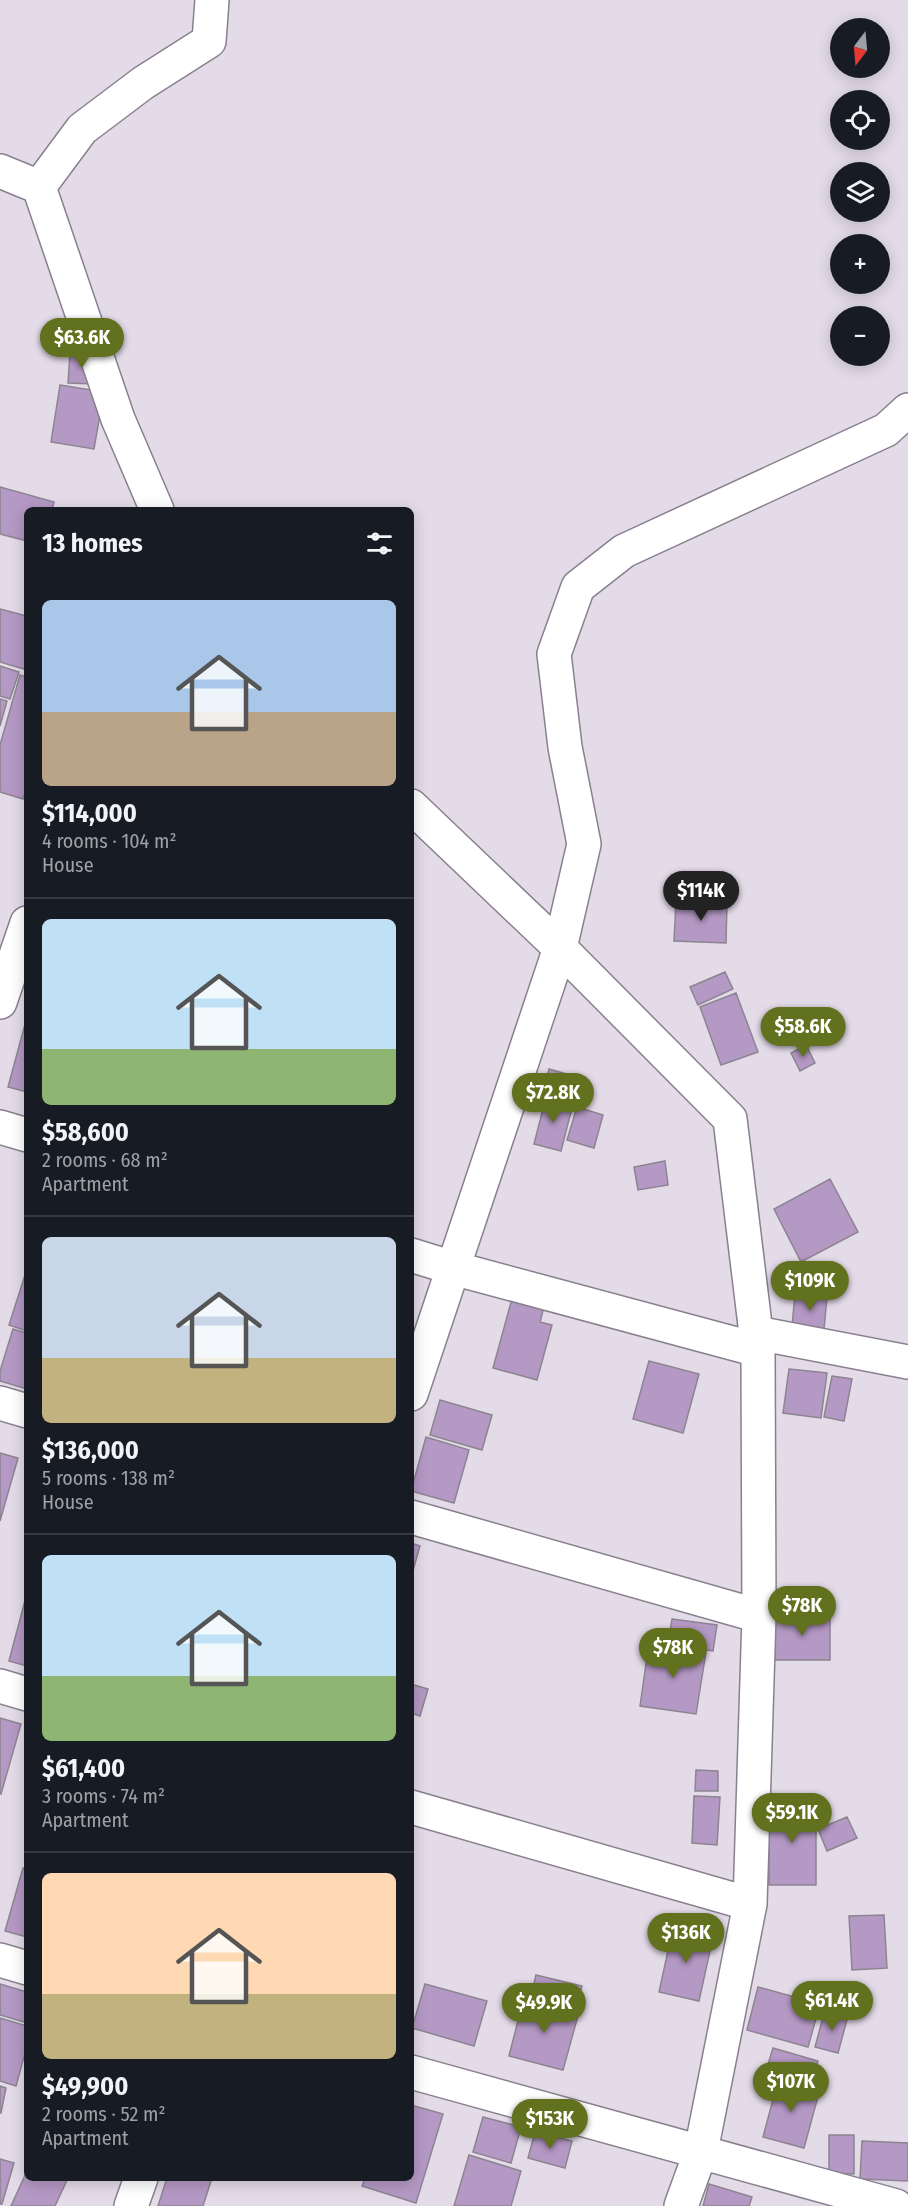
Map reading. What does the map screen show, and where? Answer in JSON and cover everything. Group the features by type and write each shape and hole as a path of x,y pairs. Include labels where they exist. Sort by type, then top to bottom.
{"street":[{"path":"39,187 82,129 143,83 209,41 212,0"},
{"path":"0,171 39,187 118,419 157,507"},
{"path":"414,1385 560,948 584,844 565,747 554,654 578,587 624,551 886,430 908,410"},
{"path":"414,809 560,948 730,1119 758,1341 759,1616 750,1904 701,2151 681,2206"},
{"path":"0,1002 24,932"},
{"path":"0,1127 24,1134"},
{"path":"414,1256 453,1268 758,1341 908,1362"},
{"path":"0,1403 24,1410"},
{"path":"414,1518 759,1616"},
{"path":"0,1686 24,1693"},
{"path":"414,1808 750,1904"},
{"path":"0,1960 24,1967"},
{"path":"414,2073 896,2206"},
{"path":"131,2206 140,2181"}],"building":[{"path":"70,353 95,355 94,384 68,383"},
{"path":"60,385 104,392 94,449 51,442"},
{"path":"0,487 54,502 53,507 24,507 24,540 0,534"},
{"path":"0,609 24,615 24,669 0,662"},
{"path":"0,666 19,672 10,699 0,696"},
{"path":"20,675 24,676 23,799 0,792 0,745"},
{"path":"0,699 7,701 0,726"},
{"path":"676,901 727,904 726,943 674,941"},
{"path":"725,972 733,989 698,1005 690,987"},
{"path":"736,993 758,1052 721,1065 700,1007"},
{"path":"24,1028 24,1091 8,1087"},
{"path":"806,1045 815,1063 800,1071 791,1053"},
{"path":"549,1069 581,1078 576,1094 545,1086"},
{"path":"546,1097 573,1104 561,1151 534,1144"},
{"path":"577,1107 603,1115 594,1148 567,1140"},
{"path":"665,1161 668,1185 638,1190 634,1167"},
{"path":"830,1179 858,1232 801,1262 774,1209"},
{"path":"24,1278 24,1330 9,1325"},
{"path":"795,1294 827,1297 824,1329 792,1326"},
{"path":"513,1295 545,1303 540,1322 552,1325 537,1380 493,1368"},
{"path":"13,1329 24,1332 24,1388 0,1381 0,1371"},
{"path":"649,1361 699,1374 683,1433 633,1419"},
{"path":"789,1369 827,1373 821,1418 783,1413"},
{"path":"832,1376 852,1379 844,1421 824,1417"},
{"path":"440,1400 492,1415 482,1450 430,1435"},
{"path":"426,1437 469,1450 454,1503 414,1492 414,1480"},
{"path":"0,1453 18,1458 0,1521"},
{"path":"414,1544 420,1546 414,1567"},
{"path":"24,1604 24,1665 9,1661"},
{"path":"775,1614 830,1614 830,1660 775,1660"},
{"path":"672,1619 717,1625 713,1651 668,1644"},
{"path":"649,1643 706,1652 696,1714 640,1706"},
{"path":"414,1685 428,1689 420,1716 414,1714"},
{"path":"0,1718 21,1724 1,1794 0,1793"},
{"path":"696,1770 718,1771 718,1791 695,1791"},
{"path":"694,1796 720,1797 717,1845 692,1843"},
{"path":"769,1803 816,1803 816,1885 769,1885"},
{"path":"847,1817 857,1838 827,1851 818,1829"},
{"path":"23,1868 24,1936 5,1931"},
{"path":"884,1915 887,1968 852,1970 849,1916"},
{"path":"673,1928 713,1937 699,2001 659,1992"},
{"path":"536,1975 582,1986 576,2008 531,1996"},
{"path":"0,1984 24,1991 24,2022 0,2015"},
{"path":"425,1984 487,2001 474,2046 414,2029"},
{"path":"758,1987 820,2004 808,2047 747,2030"},
{"path":"524,1997 579,2012 563,2070 509,2056"},
{"path":"825,2010 848,2016 838,2053 815,2047"},
{"path":"0,2018 24,2025 24,2057 16,2086 0,2081"},
{"path":"773,2048 818,2061 812,2084 766,2071"},
{"path":"779,2077 820,2089 804,2148 763,2137"},
{"path":"0,2086 6,2088 1,2113 0,2113"},
{"path":"414,2106 443,2114 416,2203 362,2186 364,2181 414,2181"},
{"path":"483,2117 521,2127 511,2163 473,2152"},
{"path":"535,2132 572,2141 565,2168 528,2158"},
{"path":"829,2135 854,2135 854,2174 829,2173"},
{"path":"862,2141 908,2143 908,2181 860,2179"},
{"path":"469,2155 521,2171 511,2206 454,2206"},
{"path":"0,2159 14,2163 2,2204 0,2204"},
{"path":"24,2178 24,2181 67,2181 55,2206 11,2206"},
{"path":"166,2181 211,2181 203,2206 158,2206"},
{"path":"709,2184 752,2197 749,2206 703,2206"}]}
